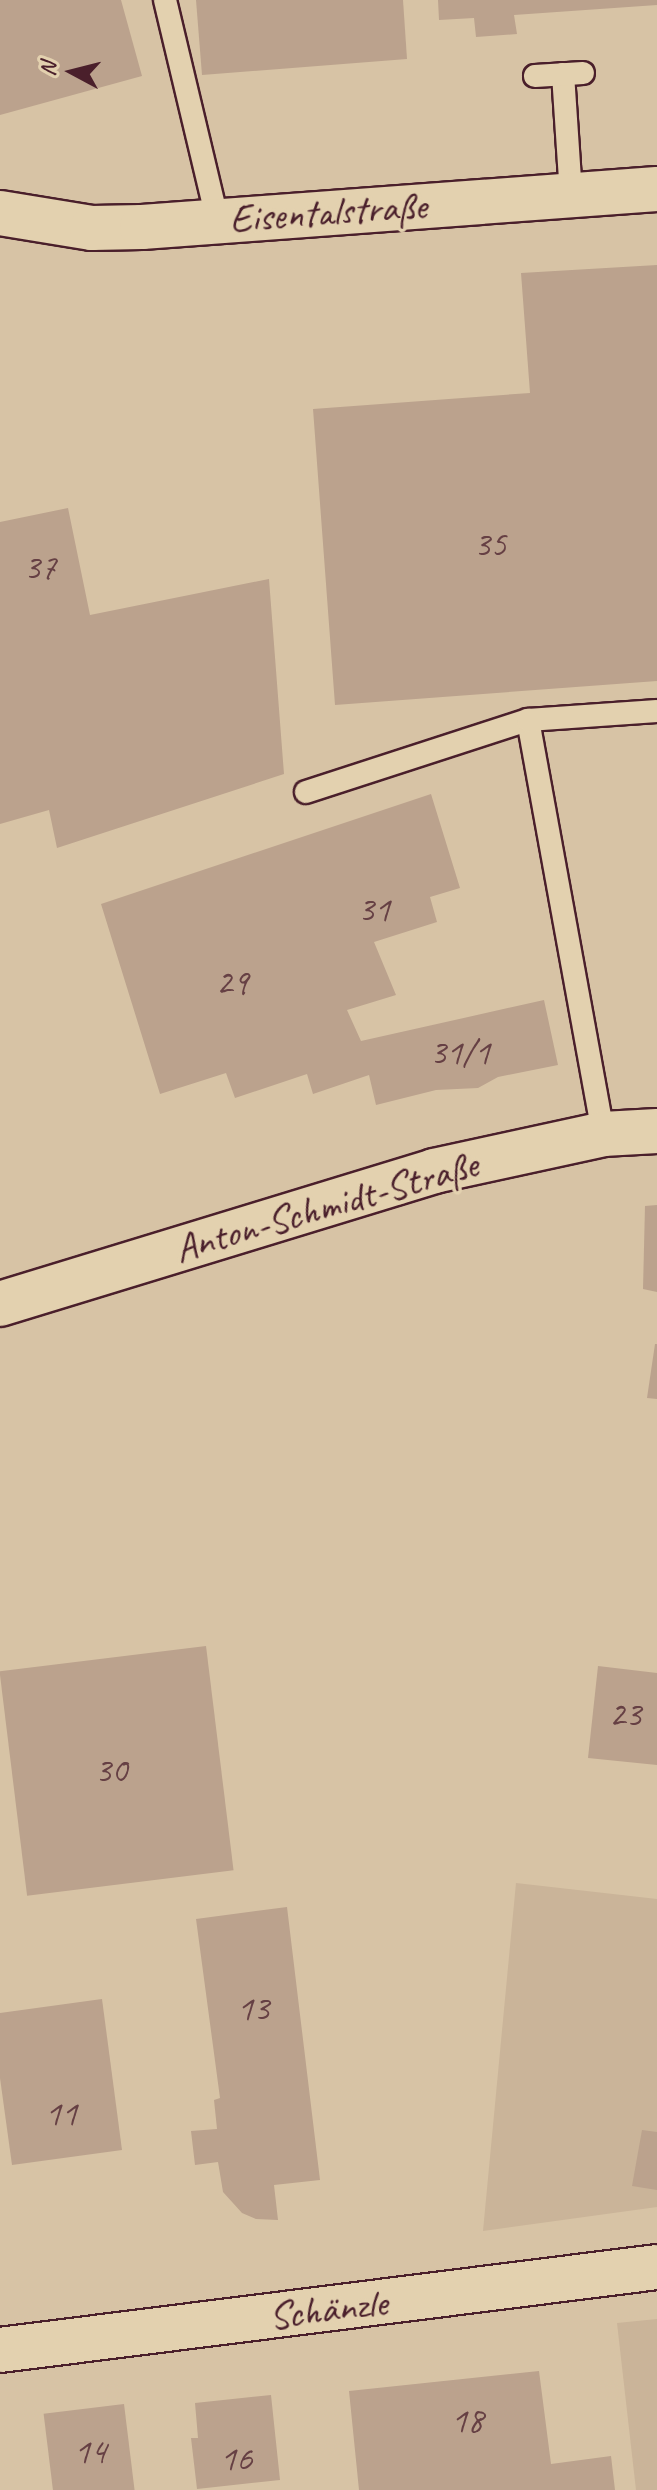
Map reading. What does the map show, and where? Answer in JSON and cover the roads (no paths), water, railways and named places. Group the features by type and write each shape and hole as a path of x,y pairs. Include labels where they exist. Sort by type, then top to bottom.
{"street":[{"name":"Eisentalstraße","path":"0,213 92,228 657,189"},
{"name":"Anton-Schmidt-Straße","path":"0,1304 434,1171 603,1134 657,1131"},
{"name":"Schänzle","path":"0,2350 657,2267"}],"lane":[{"path":"165,0 217,219"},
{"path":"535,76 573,73 571,196"},
{"path":"306,792 528,720 657,711"},
{"path":"528,720 603,1134"}]}
